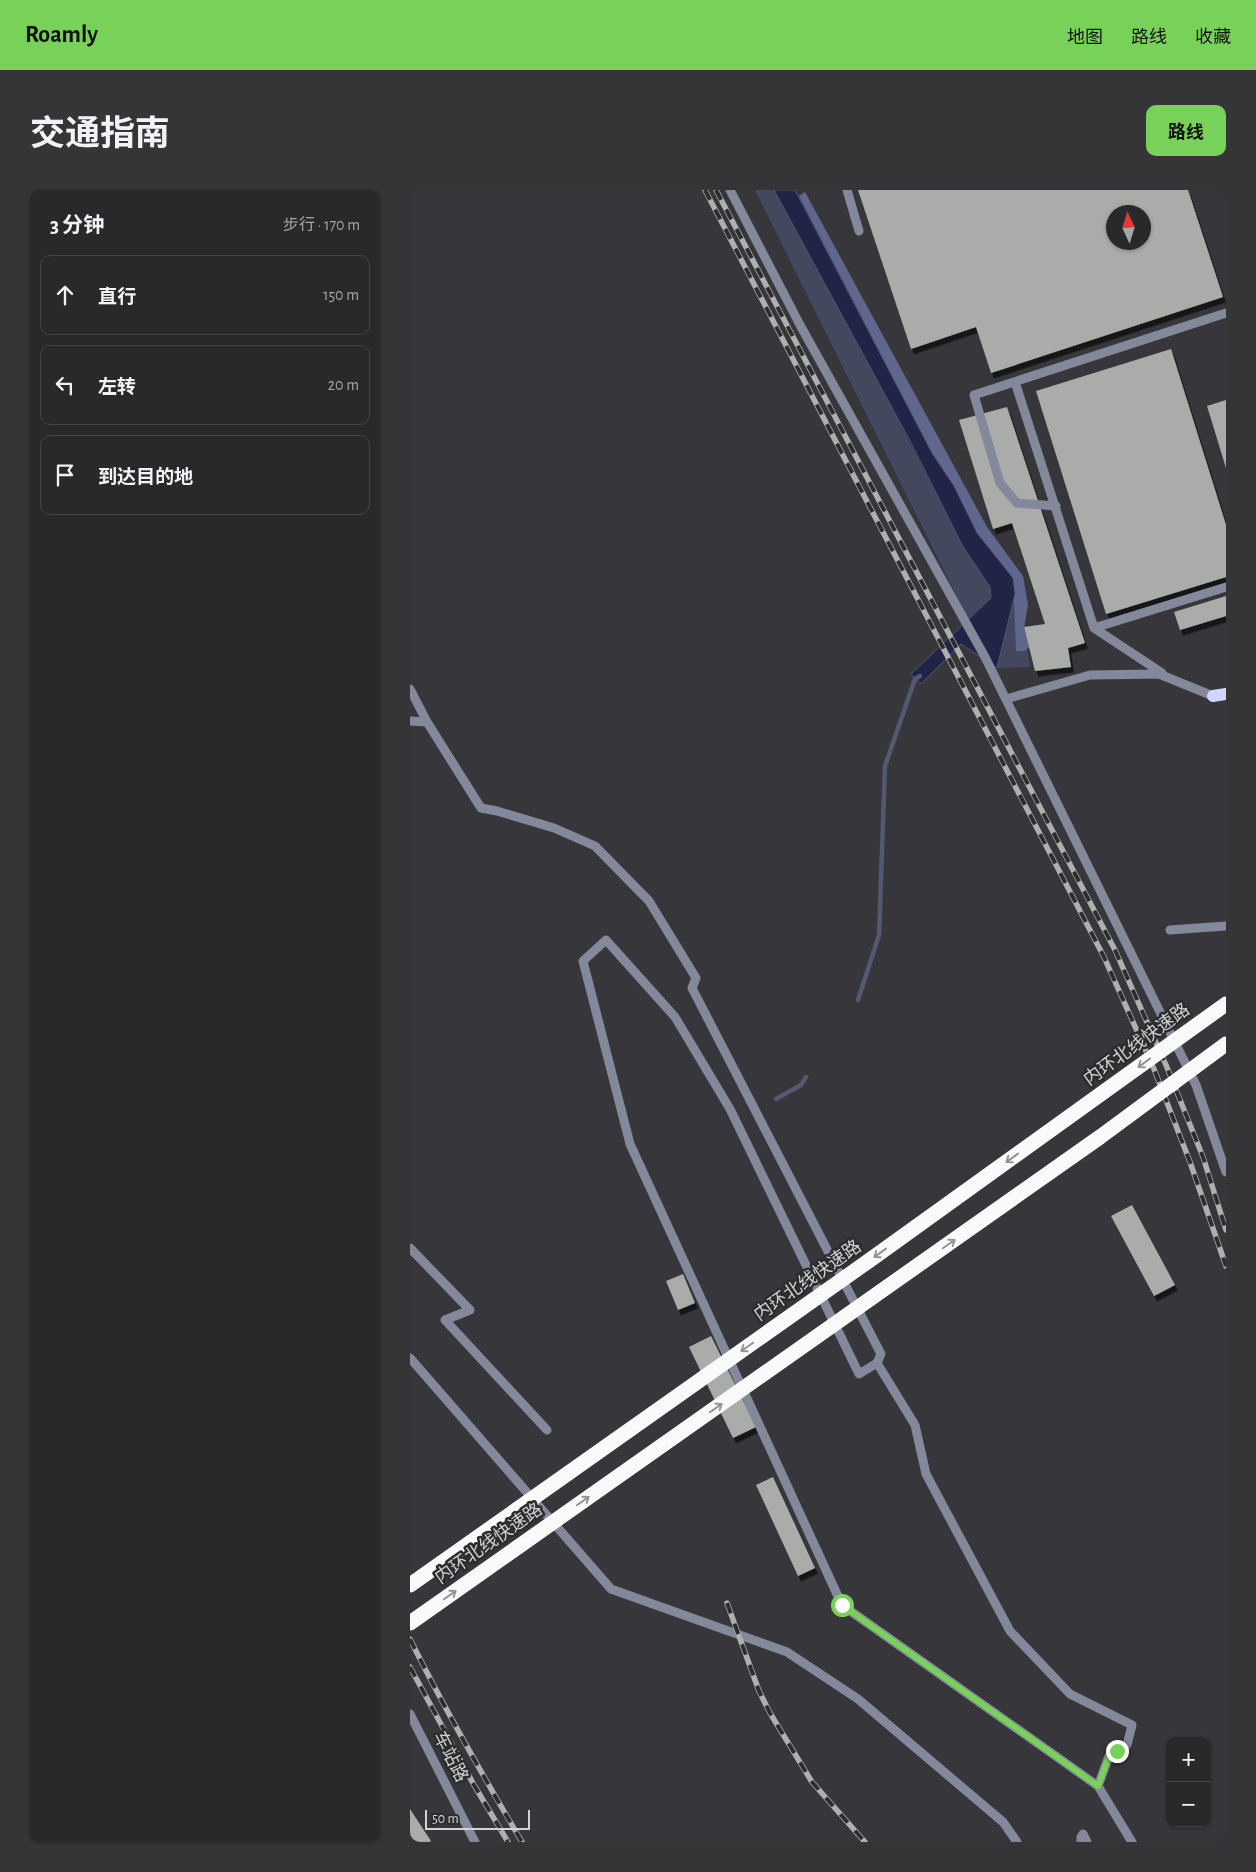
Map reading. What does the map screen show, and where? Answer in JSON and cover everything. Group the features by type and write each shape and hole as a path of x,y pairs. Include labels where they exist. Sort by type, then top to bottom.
{"highway":[{"name":"内环北线快速路","path":"410,1585 870,1260 1226,1004"},
{"name":"内环北线快速路","path":"410,1623 1100,1137 1226,1044"}],"main road":[{"path":"1213,696 1226,695"}],"street":[{"path":"730,190 800,325 985,657 1196,1085 1226,1172"},
{"path":"847,190 859,231"},
{"path":"1056,506 1017,503 1000,483 974,395 1226,313"},
{"path":"1015,382 1094,628 1168,677"},
{"path":"1094,628 1226,587"},
{"path":"1006,700 1090,675 1160,674 1213,696"},
{"path":"410,690 427,722 481,808 498,811 554,828 595,846 649,901 696,978 692,988 881,1354 877,1363 858,1374 730,1109 675,1017 606,940 582,961 630,1144 842,1605 1098,1786 1132,1842"},
{"path":"410,721 427,722"},
{"path":"1170,930 1226,926"},
{"path":"410,1248 470,1310 445,1320 547,1430"},
{"path":"410,1358 611,1589 787,1652 858,1699 1003,1822 1017,1842"},
{"path":"877,1363 915,1425 926,1474 1010,1631 1070,1694 1132,1725 1128,1745 1109,1756 1098,1786"},
{"name":"车站路","path":"410,1714 474,1842"},
{"path":"1081,1842 1083,1834 1087,1842"}],"shaded area":[{"path":"755,190 774,190 896,416 962,545 990,587 991,598 968,619"},
{"path":"774,190 795,190 932,453 954,486 977,533 1013,578 1015,594 997,668 961,644 921,684 911,674 991,598 990,587 962,545 910,441"},
{"path":"805,192 987,527 1023,576 1028,605 1024,628 1029,647 1025,651 1016,651 1013,578 977,533 954,486 932,453 799,196"},
{"path":"1015,594 1016,651 1025,651 1027,649 1030,667 997,668"}],"building":[{"path":"858,190 1188,190 1223,297 991,373 976,327 911,349"},
{"path":"1171,349 1226,525 1226,577 1106,614 1036,391"},
{"path":"1226,400 1226,468 1207,406"},
{"path":"1007,407 1085,643 1068,648 1071,667 1035,671 1024,627 1045,624 1012,523 993,529 959,420"},
{"path":"1226,596 1226,616 1180,630 1174,612"},
{"path":"1132,1205 1175,1285 1154,1296 1111,1216"},
{"path":"683,1274 695,1303 678,1310 666,1281"},
{"path":"711,1336 756,1427 733,1438 689,1347"},
{"path":"773,1477 815,1568 798,1576 756,1485"},
{"path":"410,1809 431,1841 410,1842"}],"waterway":[{"path":"858,1000 879,935 885,766 915,679 920,676"},
{"path":"776,1099 801,1085 806,1077"}],"railway":[{"path":"705,190 1104,957 1154,1069 1190,1162 1226,1266"},
{"path":"716,190 1115,950 1166,1065 1203,1157 1226,1230"},
{"path":"727,1603 759,1691 770,1713 812,1782 865,1842"},
{"path":"410,1639 464,1742 522,1842"},
{"path":"410,1667 474,1785 508,1842"}],"route":[{"path":"842,1605 1098,1786 1109,1756 1117,1751"}]}
